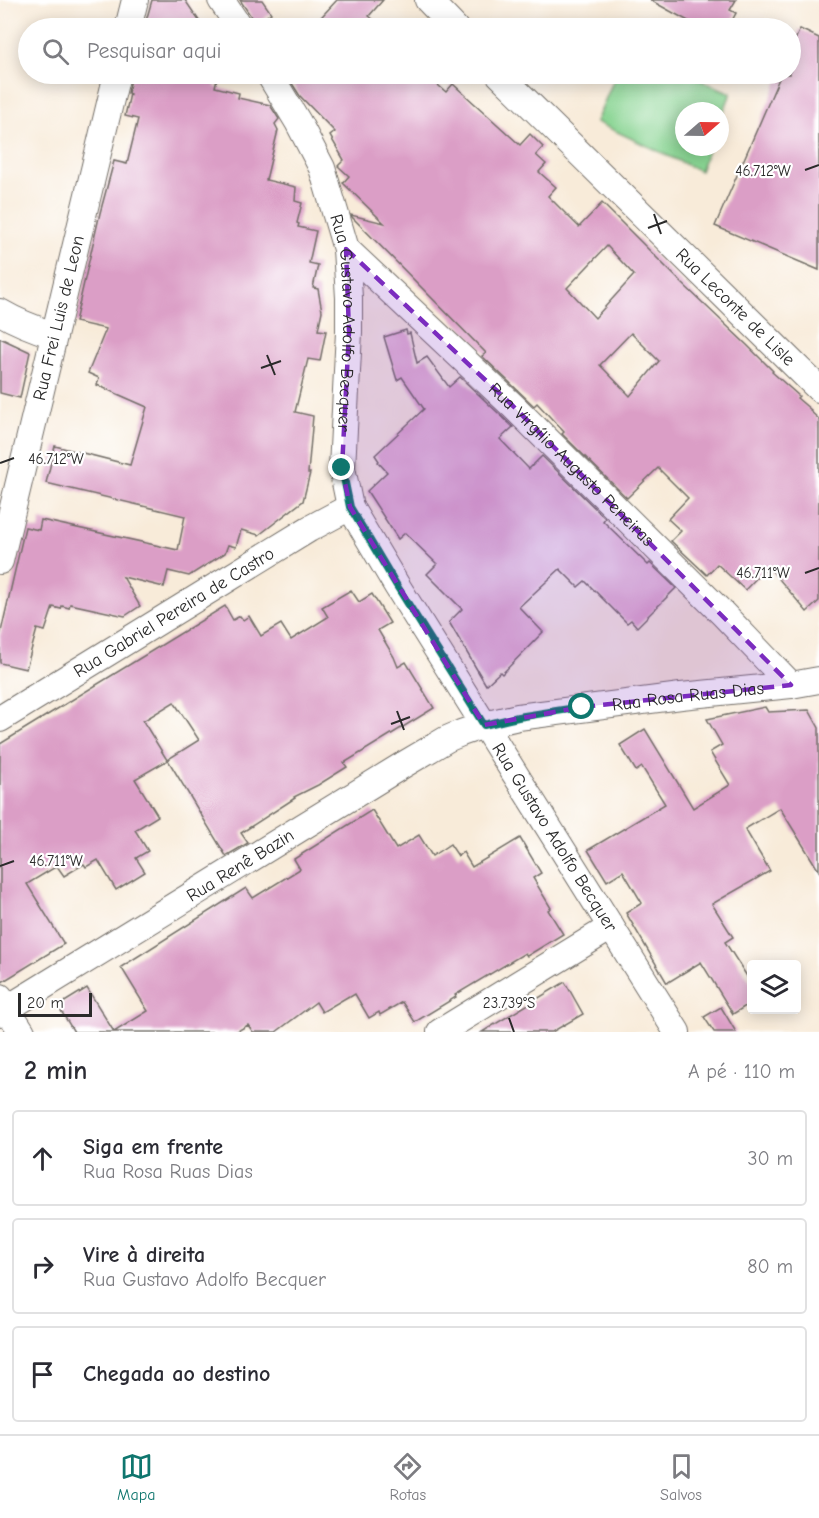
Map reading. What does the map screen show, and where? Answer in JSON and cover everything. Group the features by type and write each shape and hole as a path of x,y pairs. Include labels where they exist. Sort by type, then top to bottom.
{"street":[{"path":"130,18 135,0"},
{"path":"221,0 233,18"},
{"path":"428,0 445,18"},
{"name":"Rua Frei Luis de Leon","path":"0,561 115,84"},
{"name":"Rua Gustavo Adolfo Becquer","path":"275,84 322,168 346,249 349,332 342,468 350,507 397,586 677,1032"},
{"name":"Rua Leconte de Lisle","path":"509,84 819,389"},
{"name":"Rua Virgílio Augusto Peneiras","path":"346,249 513,406 792,685"},
{"path":"0,312 54,335"},
{"name":"Rua Gabriel Pereira de Castro","path":"0,719 309,529 350,507"},
{"name":"Rua Rosa Ruas Dias","path":"484,725 582,707 792,685 819,680"},
{"name":"Rua Renê Bazin","path":"3,1006 447,739 484,725"},
{"path":"440,1032 611,927"},
{"path":"3,1006 22,1032"}],"highlighted area":[{"path":"346,249 513,406 791,685 582,707 484,725 350,507 342,468 349,332"}],"green space":[{"path":"612,84 710,84 731,93 727,102 675,102 675,156 706,156 700,171 596,122"}],"building":[{"path":"152,0 185,0 197,18 147,18"},
{"path":"240,0 262,0 271,13 264,18 252,18"},
{"path":"337,0 383,0 369,16 372,18 320,18"},
{"path":"650,0 736,0 730,10 736,13 733,18 683,18"},
{"path":"801,29 819,38 819,270 715,226 777,84 801,84"},
{"path":"130,84 216,84 215,87 239,93 238,98 270,105 279,119 275,124 278,130 266,180 296,187 295,201 302,203 298,227 316,231 309,263 318,265 313,288 318,289 322,311 318,330 326,331 320,361 308,359 295,412 313,416 308,473 310,473 303,501 259,535 241,530 236,547 228,545 225,553 189,576 168,571 164,587 123,577 140,606 125,616 70,604 69,608 53,607 45,631 37,629 26,669 0,663 0,636 25,527 39,530 41,520 178,550 185,516 46,483 55,446 130,465 147,407 97,385 99,378 88,373 106,329 75,322 114,161 127,164 138,119 125,116 130,94 128,93"},
{"path":"292,84 437,84 446,92 453,84 520,145 530,134 543,147 536,155 546,164 539,172 556,187 548,196 579,227 602,203 799,396 797,398 819,419 819,601 807,612 768,566 745,590 717,564 707,575 671,541 681,531 668,519 688,498 658,468 627,498 562,434 564,432 537,403 534,406 482,356 486,353 352,217 351,215 384,223 343,183 349,176 338,166 344,160 330,136 335,132 300,96","holes":["607,246 634,275 595,318 567,288","631,333 659,361 630,396 600,365"]},
{"path":"406,330 407,334 410,333 417,363 427,357 449,387 460,377 513,427 500,439 529,469 542,456 605,518 603,521 648,565 650,563 676,588 637,627 631,620 627,623 585,581 578,587 560,569 519,607 543,632 502,674 500,672 486,685 449,622 462,609 427,574 437,564 405,533 398,539 367,491 387,472 375,455 424,409 402,377 397,380 384,337"},
{"path":"0,338 30,352 20,398 0,393"},
{"path":"351,590 359,602 372,594 390,623 378,630 398,667 406,662 434,708 344,763 347,767 294,797 241,833 248,843 226,856 168,760 135,779 158,816 135,830 148,851 136,858 145,872 116,890 98,860 86,867 84,864 64,876 57,866 27,884 64,944 0,982 0,744 225,606 233,620 240,616 243,620 249,616 261,636 281,624 291,640 328,617 322,607","holes":["174,702 199,740 167,760 143,721"]},
{"path":"765,707 768,712 809,710 819,728 819,871 780,808 745,829 770,871 712,904 733,937 725,942 747,976 747,1005 733,1014 701,962 667,983 626,913 642,903 623,871 607,881 588,850 665,804 642,767 636,771 620,745 645,729 693,808 730,785 710,752 722,745 707,719"},
{"path":"372,810 396,849 419,835 432,856 450,844 458,856 463,852 472,867 520,838 541,873 533,878 551,908 548,910 563,934 527,956 525,953 415,1022 402,1002 380,1015 379,1012 369,1018 355,994 322,1012 316,1002 276,1032 253,1032 248,1025 236,1032 114,1032 148,1011 121,967 246,888 253,898 300,869 294,859"},
{"path":"565,982 583,1014 552,1032 482,1032"},
{"path":"87,988 114,1032 74,1032 58,1006"},
{"path":"721,1007 736,1032 714,1032 704,1017"}],"route":[{"path":"342,468 350,507 357,521 484,725 582,707"}]}
